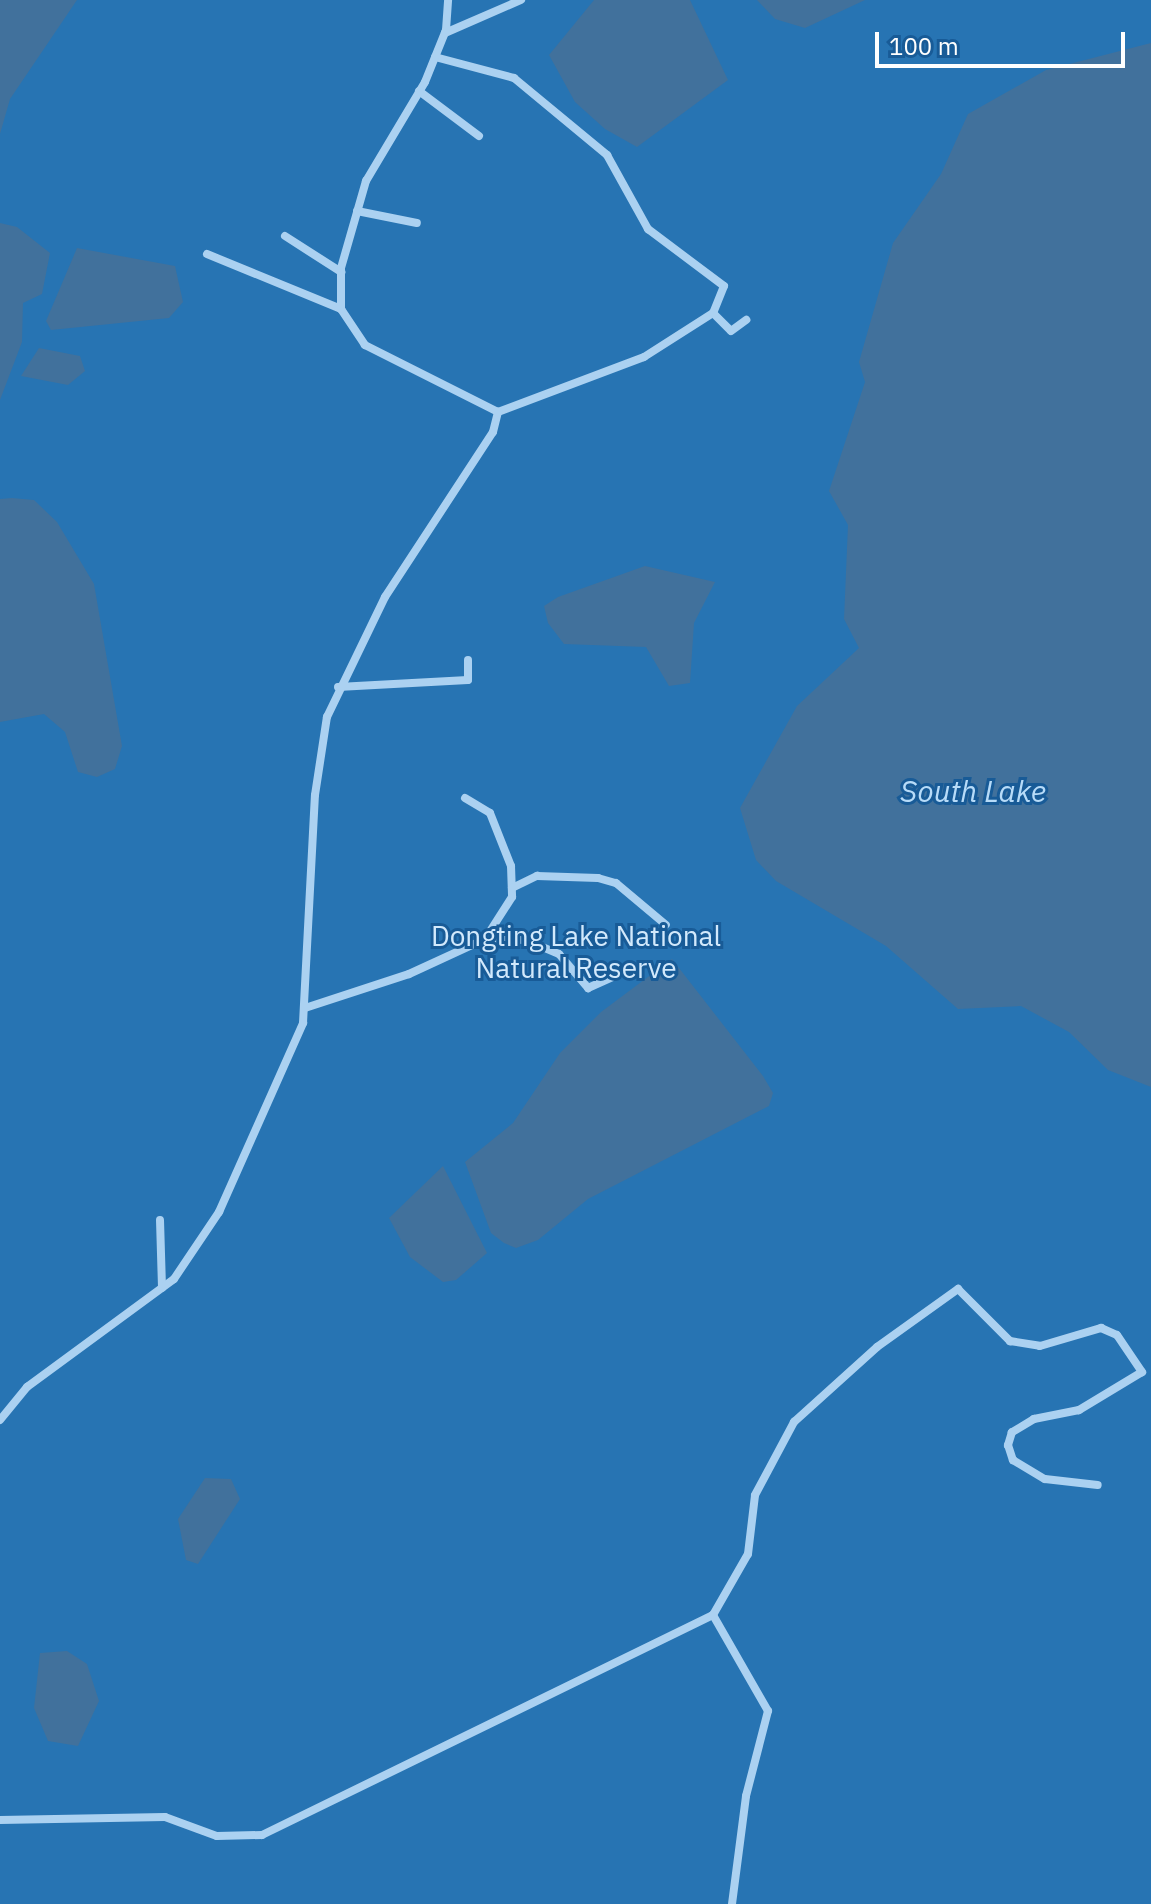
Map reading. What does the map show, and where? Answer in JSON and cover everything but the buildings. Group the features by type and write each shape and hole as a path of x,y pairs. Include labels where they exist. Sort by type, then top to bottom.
{"street":[{"path":"435,57 514,78 607,155 648,229 724,286 713,313 644,357 498,412 365,345 341,309 341,272 366,181 419,91 435,57 445,33 448,0"},
{"path":"445,33 521,0"},
{"path":"419,91 479,136"},
{"path":"357,211 417,223"},
{"path":"285,236 341,272"},
{"path":"207,254 341,309"},
{"path":"713,313 731,331 746,320"},
{"path":"0,1420 27,1387 162,1288 219,1212 305,1008 315,795 338,687 385,597 493,432 498,412"},
{"path":"338,687 468,680 468,660"},
{"path":"305,1008 409,974 485,939 505,915 512,888 503,839 483,805 465,798"},
{"path":"512,888 537,876 598,878 616,883 666,925"},
{"path":"485,939 526,940 559,954 588,988 624,972"},
{"path":"160,1220 162,1288"},
{"path":"0,1820 165,1817 217,1836 262,1835 713,1615 748,1554 755,1495 794,1422 877,1347 958,1289 1010,1341 1040,1346 1101,1328 1117,1335 1142,1372 1079,1410 1034,1419 1012,1432 1008,1445 1013,1460 1045,1479 1098,1485"},
{"path":"713,1615 768,1711 746,1796 732,1904"}],"green space":[{"name":"Dongting Lake National Natural Reserve","path":"0,0 1151,0 1151,1904 0,1904"}],"water":[{"path":"0,0 77,0 10,99 0,134"},
{"path":"594,0 690,0 728,80 637,147 605,129 575,102 549,55"},
{"path":"757,0 865,0 805,28 775,19"},
{"name":"South Lake","path":"1151,43 1151,1087 1108,1070 1069,1032 1021,1006 958,1009 886,946 776,881 756,860 740,808 797,706 859,648 844,619 848,525 829,491 865,382 859,362 893,243 941,174 968,114 1046,70"},
{"path":"0,223 17,227 50,253 42,294 23,303 22,342 0,400"},
{"path":"77,248 175,266 183,302 169,318 51,330 46,321"},
{"path":"39,348 80,356 85,371 68,385 21,376"},
{"path":"0,499 34,500 57,522 94,584 122,746 115,769 97,777 78,772 65,732 44,714 0,722"},
{"path":"645,566 715,582 694,623 690,683 669,686 646,647 564,644 548,623 544,606 558,597"},
{"path":"672,959 763,1076 773,1093 769,1106 588,1199 538,1240 516,1248 504,1243 491,1233 465,1162 513,1123 560,1053 601,1012"},
{"path":"443,1166 487,1253 456,1280 443,1282 410,1257 389,1218"},
{"path":"205,1478 231,1479 240,1499 198,1564 186,1560 178,1519"},
{"path":"67,1651 87,1664 99,1701 78,1746 48,1741 34,1708 40,1653"}]}
